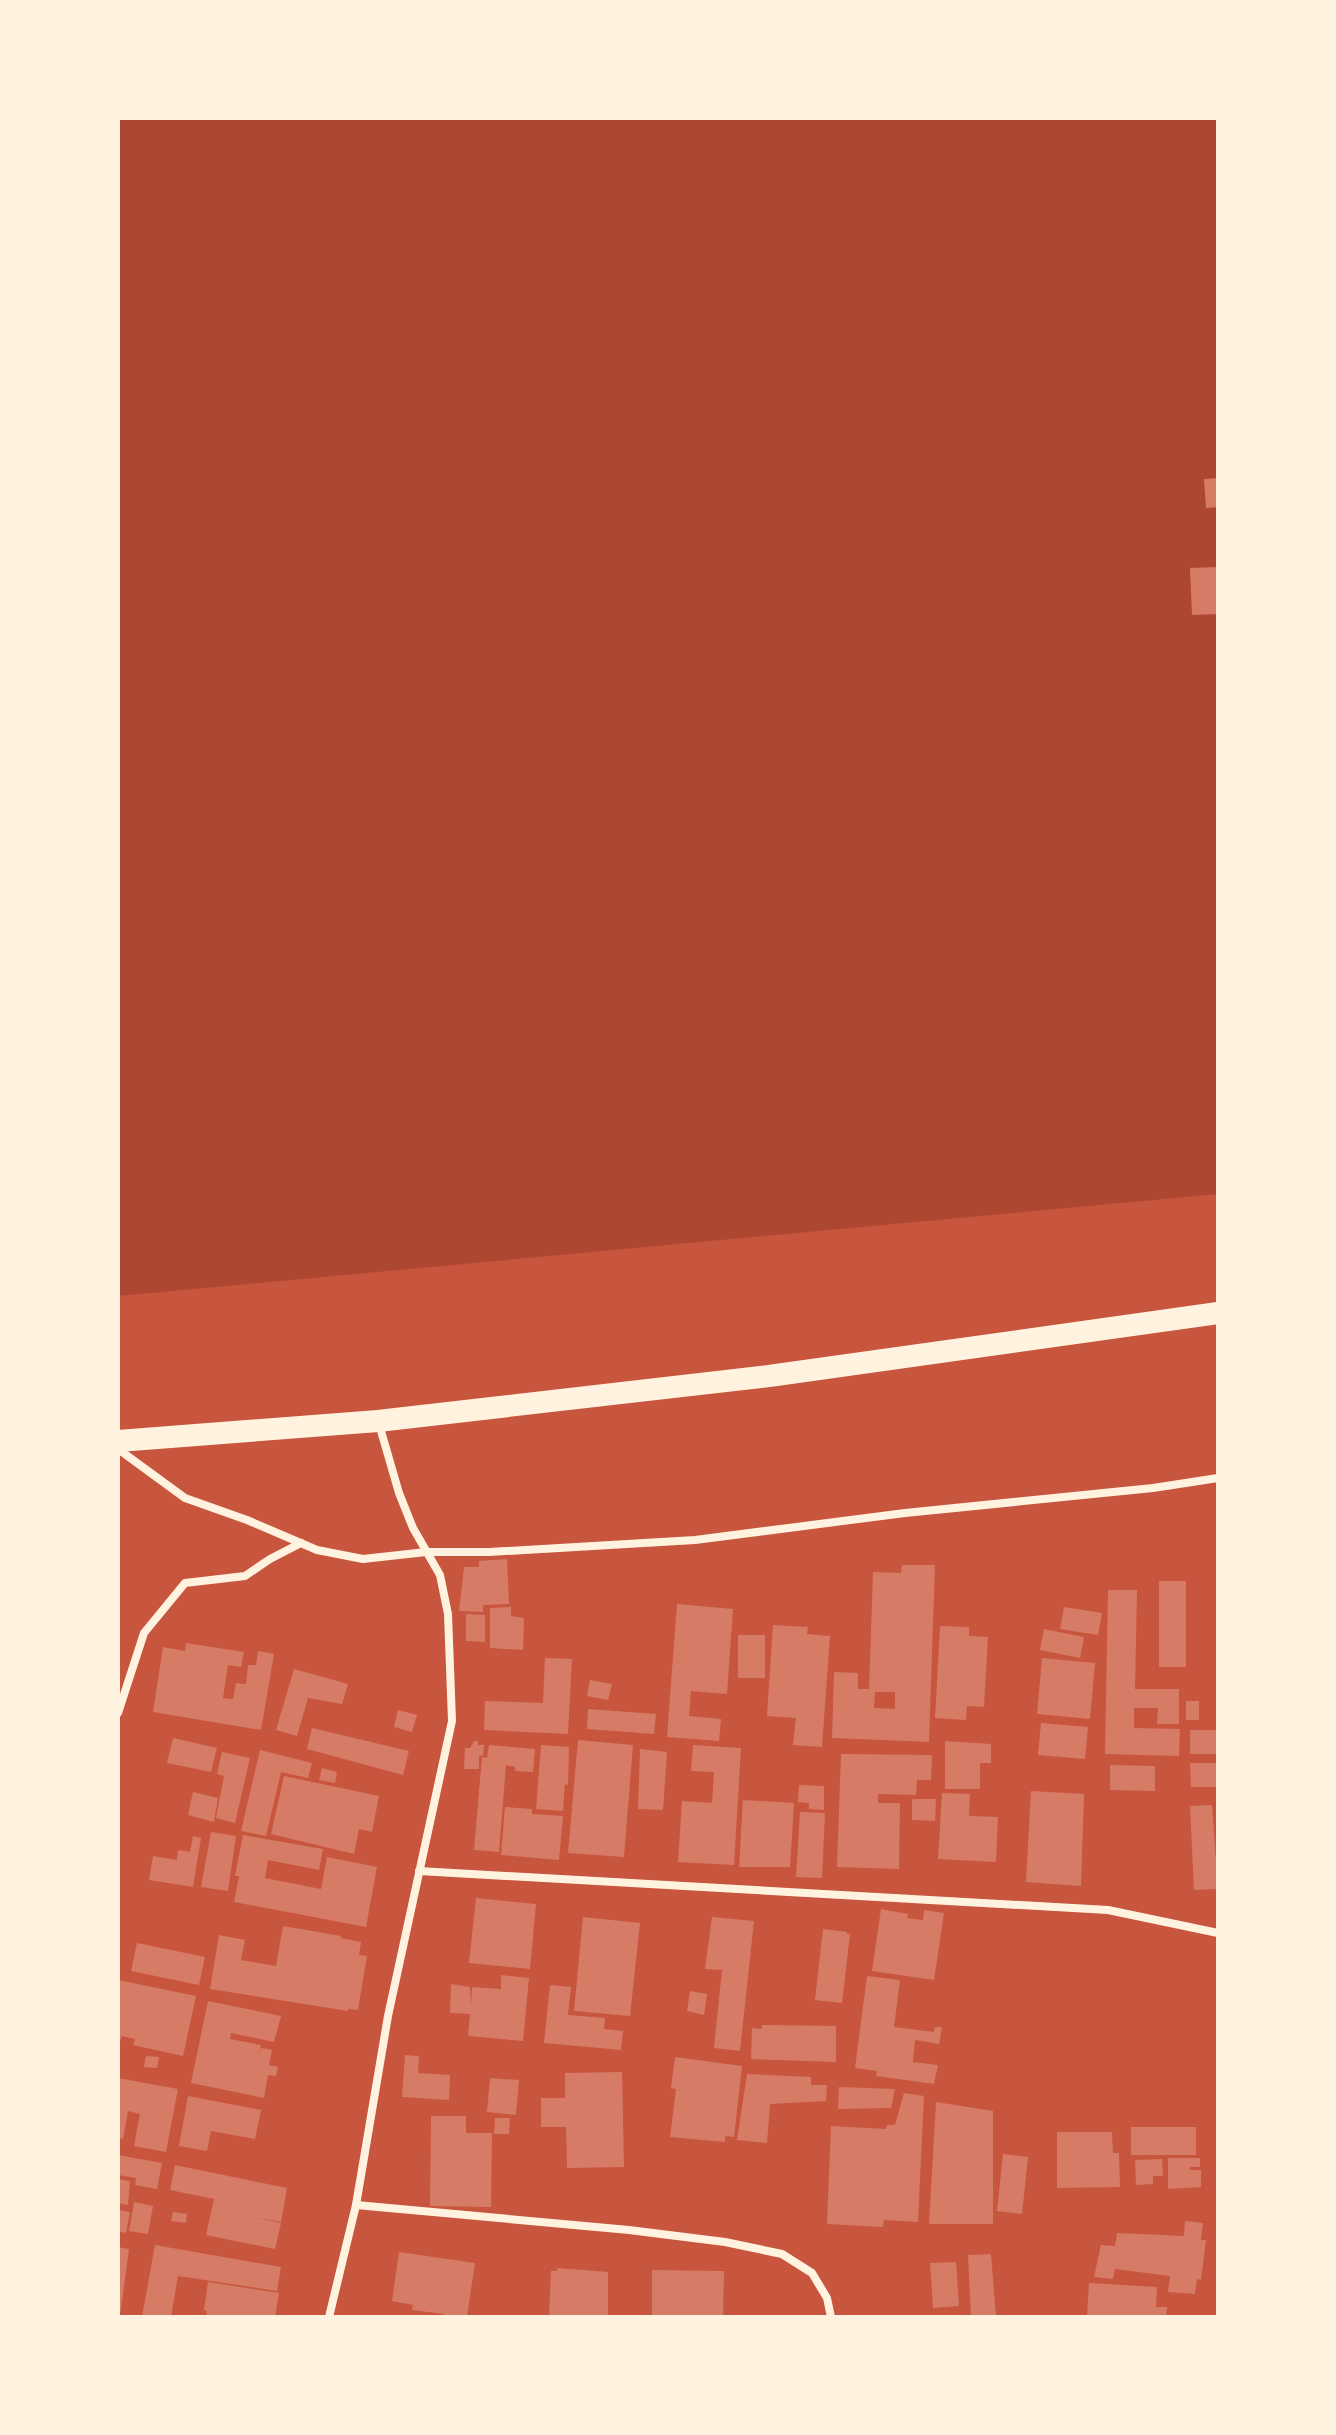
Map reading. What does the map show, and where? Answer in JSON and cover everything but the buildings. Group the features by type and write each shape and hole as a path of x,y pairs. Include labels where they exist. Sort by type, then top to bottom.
{"highway":[{"path":"118,1441 378,1421 769,1376 1218,1313"}],"street":[{"path":"329,2317 356,2205 388,2016 452,1721 448,1614 440,1575 399,1493 378,1421"},
{"path":"118,1449 185,1498 332,1555 363,1559 426,1552 489,1552 695,1540 1218,1478"},
{"path":"118,1713 144,1633 185,1583 245,1576 301,1543"},
{"path":"419,1871 1108,1910 1218,1933"},
{"path":"356,2205 629,2230 725,2242 782,2254 812,2273 827,2298 831,2317"}],"shaded area":[{"path":"118,118 1218,118 1218,1194 118,1296"}]}
